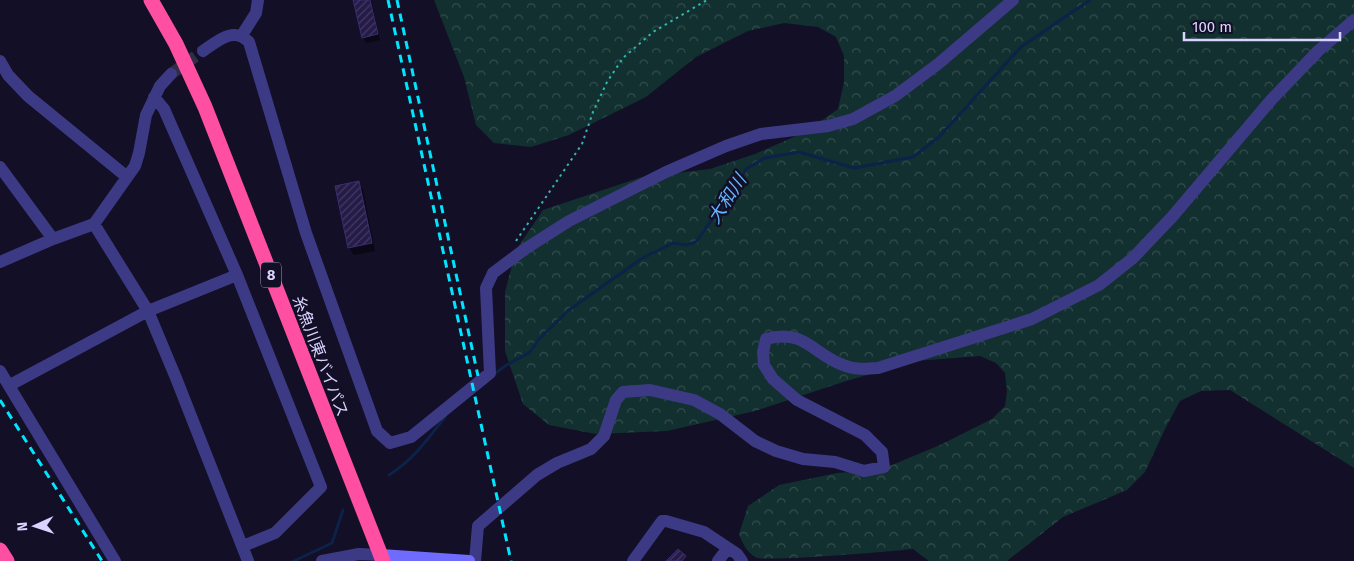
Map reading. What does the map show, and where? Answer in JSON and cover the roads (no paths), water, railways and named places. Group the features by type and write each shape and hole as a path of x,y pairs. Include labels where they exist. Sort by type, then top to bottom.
{"highway":[{"name":"糸魚川東バイパス","path":"151,0 176,44 205,108 382,558"},
{"path":"0,550 7,561"}],"street":[{"path":"242,34 256,12 258,0"},
{"path":"203,51 220,38 234,34 242,34 249,42 306,233 377,431 390,443 410,437 490,373 486,288 493,273 525,249 569,221 666,172 726,146 761,134 828,126 853,119 895,96 938,64 1013,0"},
{"path":"475,561 478,526 537,475 557,463 591,449 604,436 616,400 623,392 650,390 694,400 720,414 755,441 776,451 802,459 835,462 864,470 884,468 882,452 865,435 797,400 773,379 764,366 763,352 766,338 777,336 797,337 843,365 859,369 878,368 1032,319 1099,285 1133,258 1172,217 1272,99 1318,51 1354,20"},
{"path":"0,61 8,75 28,96 128,176"},
{"path":"0,262 94,224 134,166 139,153 146,115 160,86 171,74"},
{"path":"154,97 164,109 236,275 321,487 275,533 243,546"},
{"path":"0,167 53,239"},
{"path":"94,224 148,311 248,561"},
{"path":"10,385 148,311 236,275"},
{"path":"0,371 115,561"},
{"path":"633,561 662,521 666,520 704,532 737,554 742,561"},
{"path":"718,561 728,548"},
{"path":"322,561 359,554 382,558 469,561"}],"waterway":[{"name":"大和川","path":"493,375 530,352 539,339 569,310 641,259 673,243 686,245 696,242 715,215 720,213 746,169 765,158 799,152 854,168 913,157 939,137 1021,47 1090,0"},
{"name":"大和川","path":"389,475 413,456 445,417"},
{"name":"大和川","path":"294,561 332,543 343,510"}],"tunnel":[{"path":"171,74 203,51"}],"railway":[{"path":"388,0 511,561"},
{"path":"397,0 478,376"},
{"path":"0,400 102,561"}]}
